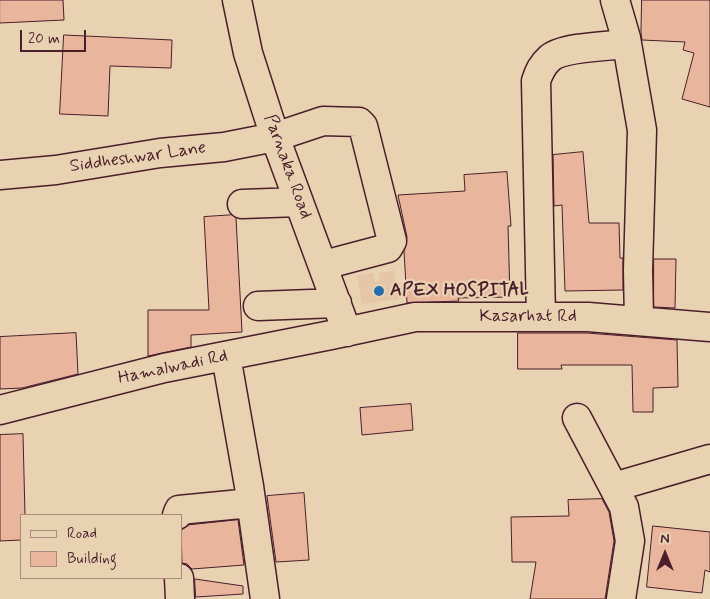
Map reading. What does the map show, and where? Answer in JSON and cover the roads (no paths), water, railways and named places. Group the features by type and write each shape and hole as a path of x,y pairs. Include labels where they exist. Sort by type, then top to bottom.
{"street":[{"name":"Parnaka Road","path":"237,0 248,53 275,137 324,265 347,332"},
{"path":"615,0 627,41 642,130 638,270 639,321"},
{"path":"541,317 536,82 541,68 551,57 562,52 627,41"},
{"name":"Siddheshwar Lane","path":"0,175 56,170 160,153 224,147 275,137 323,121 359,122 363,126 392,241 388,248 324,265"},
{"path":"242,204 300,202"},
{"path":"258,306 337,303"},
{"name":"Kasarhat Rd","path":"347,332 415,317 588,317 710,328"},
{"name":"Hamalwadi Rd","path":"0,410 164,368 347,332"},
{"path":"226,356 265,599"},
{"path":"577,418 624,507 630,541 621,599"},
{"path":"614,487 710,460"},
{"path":"177,514 180,510 251,503"},
{"path":"178,579 180,599"}],"place":[{"name":"APEX HOSPITAL","path":"379,291"}]}
